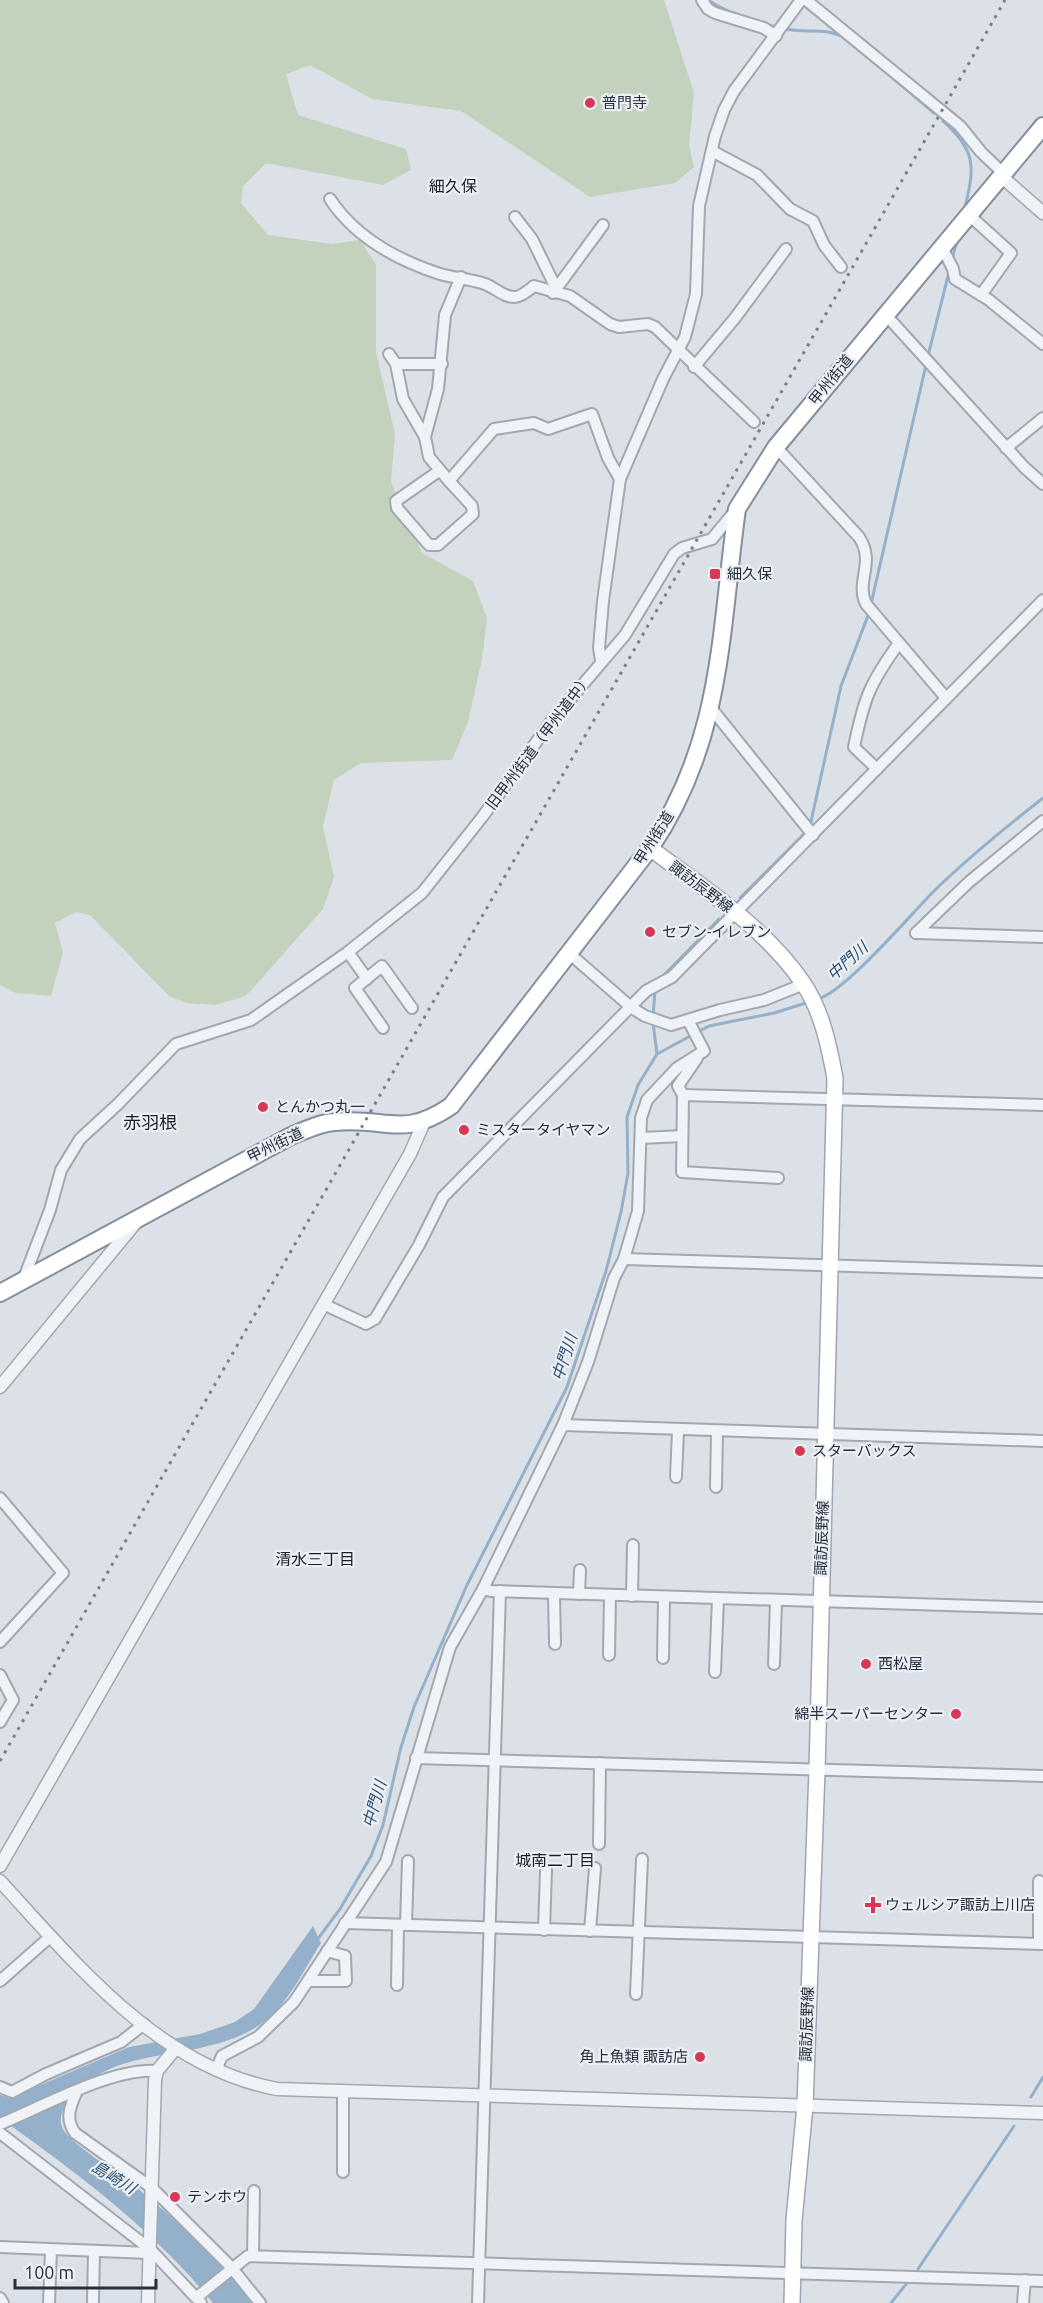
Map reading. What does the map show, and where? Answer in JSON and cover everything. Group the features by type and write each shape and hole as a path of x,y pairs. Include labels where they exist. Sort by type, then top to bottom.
{"highway":[{"name":"甲州街道","path":"0,1293 141,1215 314,1126 336,1121 403,1126 424,1122 451,1106 650,848 662,831 690,773 711,708 737,508 776,447 1043,126"}],"main road":[{"name":"諏訪辰野線","path":"650,848 734,911 769,944 805,986 818,1013 828,1043 836,1098 805,2106 794,2220 792,2303"}],"street":[{"path":"702,0 708,9 715,13 777,34"},
{"name":"旧甲州街道（甲州道中）","path":"24,1278 69,1154 80,1138 118,1104 158,1059 176,1044 188,1038 251,1020 348,952 422,893 483,816 550,723 601,660 599,648 603,601 620,478 663,379 679,352 696,294 699,206 724,110 734,92 801,0"},
{"path":"806,0 960,126 1002,175 1043,213"},
{"path":"712,151 757,175 790,209 813,221 824,245 841,267"},
{"path":"330,199 341,215 364,236 395,256 441,274 486,284 512,297 517,297 534,286 555,290 570,296 610,324 619,327 648,324 655,327 694,367 754,422"},
{"path":"968,214 1011,253 981,295"},
{"path":"515,217 532,239 555,290"},
{"path":"555,290 603,225"},
{"path":"946,245 955,279 981,295 1043,344"},
{"path":"694,367 735,318 786,249"},
{"path":"425,437 441,364 445,315 461,277"},
{"path":"885,314 1006,448 1043,484"},
{"path":"389,354 396,364 403,399 425,437 429,458 472,506 473,514 438,545 429,545 397,508 396,501 439,471"},
{"path":"396,364 441,364"},
{"path":"449,481 494,429 534,423 548,429 592,414 608,458 620,478"},
{"path":"1006,448 1043,418"},
{"path":"776,447 860,537 867,549 863,591 866,604 946,698"},
{"path":"601,660 625,635 674,554 682,548 712,539 737,508"},
{"path":"323,1304 366,1324 375,1319 419,1245 442,1197 652,988 672,977 809,832 877,769 1043,600"},
{"path":"877,769 854,747 867,695 875,676 899,642"},
{"path":"711,708 809,832"},
{"path":"1043,821 969,882 916,933 1043,937"},
{"path":"348,952 367,979"},
{"path":"570,954 632,1008 647,1017 671,1025 689,1022 720,1010 764,1000 805,986"},
{"path":"383,1028 355,988 382,966 412,1008"},
{"path":"689,1022 699,1051 678,1086 683,1095 681,1172 778,1178"},
{"path":"216,2070 222,2056 243,2047 265,2031 294,2002 386,1862 450,1647 483,1589 564,1425 588,1362 614,1278 624,1259 638,1211 641,1118 647,1100 677,1068 699,1051"},
{"path":"683,1095 1043,1105"},
{"path":"0,1866 410,1154 424,1122"},
{"path":"641,1138 682,1136"},
{"path":"0,1387 123,1242 141,1215"},
{"path":"624,1259 1043,1272"},
{"path":"564,1425 678,1431 1043,1441"},
{"path":"676,1477 678,1431"},
{"path":"716,1487 717,1432"},
{"path":"0,1498 63,1573 0,1642"},
{"path":"632,1596 633,1545"},
{"path":"579,1594 580,1570"},
{"path":"483,1589 664,1598 1043,1608"},
{"path":"478,2303 500,1591"},
{"path":"554,1593 555,1644"},
{"path":"609,1655 610,1595"},
{"path":"663,1659 664,1598"},
{"path":"715,1672 718,1599"},
{"path":"774,1664 776,1601"},
{"path":"0,1676 13,1700 0,1722"},
{"path":"416,1758 1043,1776"},
{"path":"599,1844 600,1763"},
{"path":"636,1994 642,1859"},
{"path":"397,1985 408,1860"},
{"path":"590,1931 595,1868"},
{"path":"544,1930 546,1870"},
{"path":"0,1881 118,2003 175,2049 216,2070 253,2084 277,2089 1043,2113"},
{"path":"345,1923 1041,1944 1039,1881"},
{"path":"0,1981 51,1936"},
{"path":"308,1981 346,1981 345,1956 327,1951"},
{"path":"0,2086 12,2092 46,2074 121,2042 144,2024"},
{"path":"148,2303 155,2080 158,2071 175,2049"},
{"path":"0,2124 116,2076 158,2071"},
{"path":"343,2091 343,2172"},
{"path":"72,2094 69,2122 75,2133 152,2191 230,2269 260,2303"},
{"path":"0,2133 150,2247 199,2298 230,2269 248,2256 1043,2281"},
{"path":"253,2256 254,2191"},
{"path":"0,2247 94,2251 150,2247"},
{"path":"49,2303 51,2250"},
{"path":"93,2301 94,2251"},
{"path":"1023,2303 1025,2280"},
{"path":"0,2298 3,2303"}],"green space":[{"path":"0,0 664,0 694,93 689,145 694,167 675,183 590,197 461,111 372,99 310,65 286,74 298,115 406,149 411,170 383,185 266,163 243,186 241,203 268,235 332,244 360,240 376,265 376,352 395,434 391,482 422,553 473,581 487,618 482,659 468,722 452,760 361,763 334,780 323,827 334,877 323,909 246,996 215,1005 186,1003 169,996 90,915 76,912 55,923 63,952 51,996 16,993 0,985"}],"water":[{"name":"島崎川","path":"313,1926 321,1943 286,1999 258,2026 221,2043 117,2066 85,2084 68,2101 61,2115 62,2127 74,2142 136,2187 182,2227 226,2271 251,2303 213,2303 166,2251 113,2203 0,2118 0,2095 10,2098 129,2047 200,2034 235,2022 254,2009"}],"waterway":[{"path":"708,0 748,19 772,26 792,30 824,31 846,38"},
{"path":"892,77 934,113"},
{"path":"943,121 962,141 970,160 970,181 965,207"},
{"path":"952,260 957,240"},
{"path":"928,356 949,272"},
{"path":"871,604 926,365"},
{"path":"810,826 841,686 869,613"},
{"name":"中門川","path":"818,999 845,982 935,890 1043,798"},
{"path":"740,898 806,832"},
{"path":"660,979 719,919"},
{"path":"653,1016 655,991"},
{"name":"中門川","path":"317,1940 340,1909 371,1856 383,1825 401,1747 414,1707 467,1585 567,1387 606,1271 621,1212 628,1173 627,1117 638,1085 657,1054 709,1026 774,1013 809,1002"},
{"path":"653,1023 657,1054"},
{"path":"1031,2097 1043,2077"},
{"path":"918,2269 1014,2126"},
{"path":"891,2303 907,2283"}],"railway":[{"path":"0,1761 1005,0"}],"place":[{"name":"普門寺","path":"590,103"},
{"name":"細久保","path":"715,574"},
{"name":"セブン-イレブン","path":"650,932"},
{"name":"とんかつ丸一","path":"263,1107"},
{"name":"ミスタータイヤマン","path":"464,1130"},
{"name":"スターバックス","path":"800,1451"},
{"name":"西松屋","path":"866,1664"},
{"name":"綿半スーパーセンター","path":"956,1714"},
{"name":"ウェルシア諏訪上川店","path":"873,1905"},
{"name":"角上魚類 諏訪店","path":"700,2057"},
{"name":"テンホウ","path":"175,2197"}],"district":[{"name":"細久保","path":"453,186"},
{"name":"赤羽根","path":"150,1123"},
{"name":"清水三丁目","path":"315,1559"},
{"name":"城南二丁目","path":"555,1860"}]}
